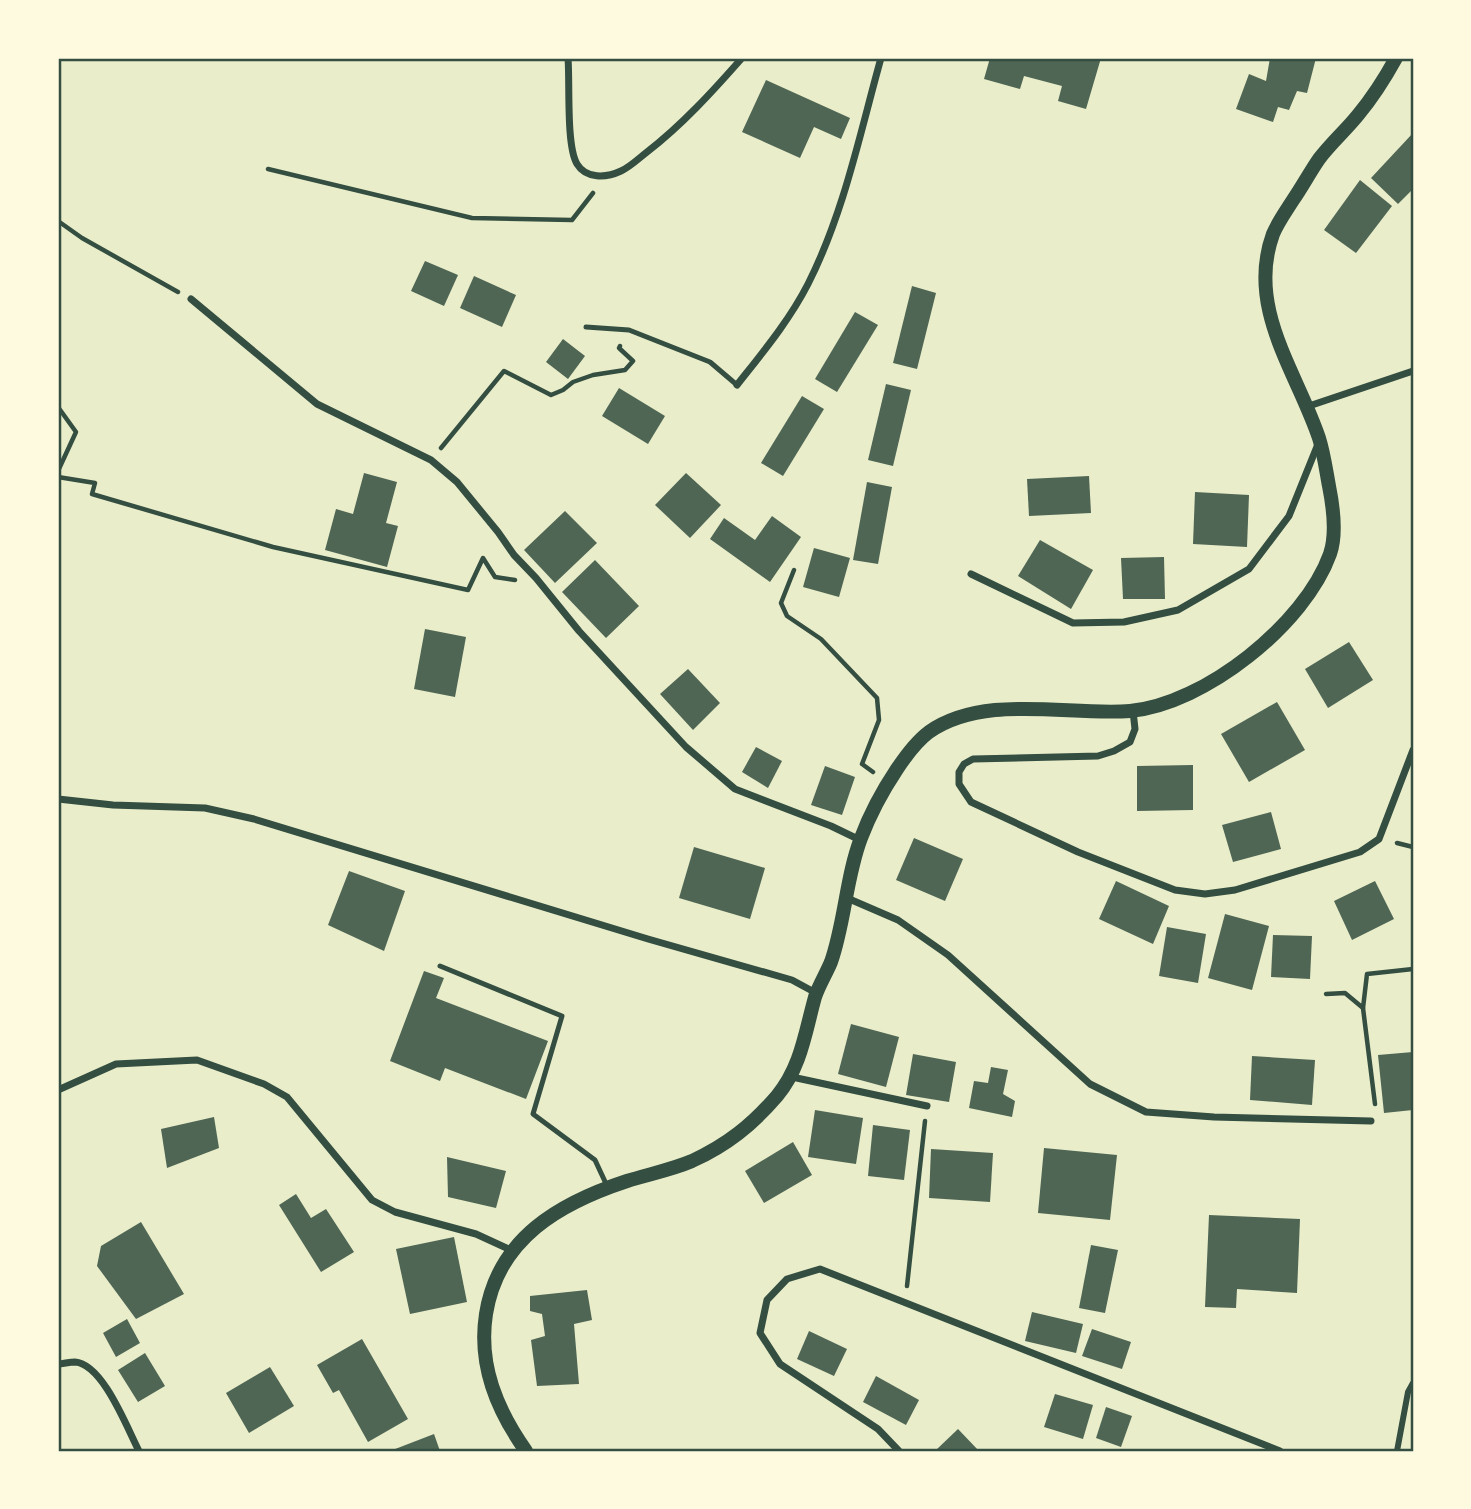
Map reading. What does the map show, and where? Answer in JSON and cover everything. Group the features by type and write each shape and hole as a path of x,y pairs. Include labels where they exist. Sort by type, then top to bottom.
{"main road":[{"path":"526,1451 500,1409 489,1378 484,1350 488,1304 513,1251 530,1231 570,1203 673,1168 720,1147 750,1126 792,1077 806,1039 816,993 831,961 860,840 887,783 903,760 929,733 965,716 1020,708 1133,711 1170,702 1216,679 1244,660 1293,614 1314,586 1332,550 1333,507 1320,440 1272,328 1267,302 1267,267 1273,234 1318,160 1359,114 1382,83 1396,58"}],"street":[{"path":"568,58 573,153 583,171 592,176 606,176 624,170 656,145 716,88 742,58"},
{"path":"737,385 786,323 824,250 837,214 881,58"},
{"path":"191,299 317,404 431,460 457,482 499,532 514,555 579,631 685,747 734,789 860,840"},
{"path":"1306,407 1413,371"},
{"path":"971,574 1073,623 1124,622 1178,610 1250,569 1289,516 1320,440"},
{"path":"1133,711 1135,729 1130,742 1114,751 1098,756 973,759 959,772 961,788 971,802 1078,852 1175,890 1205,894 1235,890 1360,852 1379,839 1413,750"},
{"path":"58,799 113,806 205,808 254,819 792,980 816,993"},
{"path":"846,897 898,920 948,955 1090,1084 1146,1112 1214,1117 1371,1121"},
{"path":"58,1090 116,1064 197,1060 264,1084 287,1097 372,1200 395,1212 476,1234 513,1251"},
{"path":"792,1077 927,1106"},
{"path":"900,1451 878,1429 780,1364 760,1333 767,1300 787,1279 820,1269 1280,1451"},
{"path":"58,1364 76,1362 88,1367 100,1377 139,1451"},
{"path":"1397,1451 1408,1392 1413,1383"}],"lane":[{"path":"586,327 629,330 710,362 737,385"},
{"path":"440,966 562,1016 533,1114 595,1160 608,1188"}],"path":[{"path":"268,169 472,218 572,220 606,176"},
{"path":"58,221 82,238 191,299"},
{"path":"431,460 504,371 551,394 593,375 625,370 633,361 619,348 629,330"},
{"path":"58,407 76,432 58,471"},
{"path":"58,477 95,483 92,494 273,547 468,590 483,558 495,577 519,581 536,578"},
{"path":"794,570 781,603 787,616 821,639 877,698 879,720 862,764 887,783"},
{"path":"1371,1121 1376,1110 1363,1008 1367,974 1413,968"},
{"path":"1326,994 1345,993 1363,1008"},
{"path":"905,1303 927,1106"}],"building":[{"path":"990,58 1101,58 1086,109 1058,101 1062,86 1024,76 1020,89 984,79"},
{"path":"1270,58 1316,58 1307,93 1297,91 1289,110 1278,107 1273,122 1236,109 1249,74 1266,81"},
{"path":"766,80 850,118 841,139 814,127 800,158 742,132"},
{"path":"1413,133 1413,189 1398,204 1371,178"},
{"path":"1360,180 1392,206 1356,253 1324,230"},
{"path":"425,261 458,275 444,306 411,291"},
{"path":"474,276 516,295 502,327 460,308"},
{"path":"912,286 936,293 917,369 893,363"},
{"path":"855,312 878,325 837,392 815,379"},
{"path":"563,339 585,356 568,379 546,362"},
{"path":"886,384 911,390 893,466 868,460"},
{"path":"619,388 665,416 648,444 602,416"},
{"path":"802,396 824,409 783,476 761,463"},
{"path":"364,473 397,482 386,523 398,526 387,567 325,550 336,509 353,514"},
{"path":"686,473 721,505 690,538 655,505"},
{"path":"1089,476 1091,513 1029,516 1027,479"},
{"path":"867,482 892,487 878,564 853,560"},
{"path":"1195,492 1249,495 1247,547 1193,544"},
{"path":"565,511 597,543 555,583 524,550"},
{"path":"772,516 801,537 770,582 710,539 724,518 755,540"},
{"path":"1040,540 1093,570 1071,609 1018,576"},
{"path":"814,548 850,558 839,597 803,587"},
{"path":"1164,557 1165,599 1123,599 1121,558"},
{"path":"595,560 639,606 606,638 562,592"},
{"path":"425,629 466,637 455,697 414,689"},
{"path":"1349,642 1373,680 1328,708 1305,669"},
{"path":"688,669 720,703 693,730 660,694"},
{"path":"1277,702 1305,750 1249,782 1221,734"},
{"path":"756,747 782,761 768,788 742,772"},
{"path":"1193,765 1193,810 1137,811 1137,766"},
{"path":"825,766 855,777 842,815 811,805"},
{"path":"1271,812 1281,849 1233,862 1222,825"},
{"path":"914,838 963,859 945,901 896,880"},
{"path":"694,847 765,868 750,919 679,898"},
{"path":"349,871 405,891 384,951 328,925"},
{"path":"1116,881 1169,906 1153,944 1099,919"},
{"path":"1375,881 1394,919 1352,940 1334,901"},
{"path":"1225,914 1269,926 1252,990 1208,978"},
{"path":"1167,927 1206,934 1198,983 1159,976"},
{"path":"1273,935 1312,936 1310,979 1271,977"},
{"path":"424,971 444,978 436,998 548,1041 526,1099 445,1068 440,1081 390,1061"},
{"path":"851,1024 899,1037 886,1087 838,1074"},
{"path":"1413,1052 1413,1110 1384,1113 1378,1055"},
{"path":"913,1054 956,1062 949,1102 906,1095"},
{"path":"1252,1056 1315,1060 1312,1105 1250,1100"},
{"path":"991,1067 1008,1070 1003,1094 1015,1101 1012,1117 969,1108 974,1081 988,1083"},
{"path":"815,1110 863,1118 856,1164 808,1157"},
{"path":"214,1117 219,1148 167,1168 161,1129"},
{"path":"873,1125 910,1130 904,1180 868,1176"},
{"path":"793,1142 812,1175 764,1203 745,1171"},
{"path":"1044,1148 1117,1155 1110,1220 1038,1213"},
{"path":"931,1149 993,1153 990,1202 929,1198"},
{"path":"447,1157 506,1171 496,1208 448,1197"},
{"path":"296,1194 311,1218 326,1209 354,1252 321,1272 279,1205"},
{"path":"1209,1215 1300,1219 1297,1293 1237,1289 1236,1308 1205,1307"},
{"path":"141,1222 184,1294 136,1319 97,1266 101,1246"},
{"path":"454,1237 467,1302 410,1314 396,1249"},
{"path":"1091,1245 1118,1250 1105,1313 1079,1308"},
{"path":"587,1290 592,1320 574,1324 579,1384 537,1386 531,1340 545,1336 542,1314 530,1311 530,1296"},
{"path":"1032,1312 1083,1324 1076,1353 1025,1341"},
{"path":"127,1319 140,1343 116,1357 103,1333"},
{"path":"1092,1329 1131,1342 1122,1369 1082,1356"},
{"path":"809,1331 847,1349 834,1376 797,1359"},
{"path":"362,1339 408,1419 368,1442 339,1390 333,1393 317,1365"},
{"path":"145,1353 165,1386 138,1402 118,1370"},
{"path":"270,1367 294,1406 249,1433 226,1393"},
{"path":"876,1376 919,1400 906,1425 863,1402"},
{"path":"1055,1394 1093,1405 1083,1439 1044,1427"},
{"path":"1106,1407 1132,1416 1121,1447 1096,1438"},
{"path":"958,1429 979,1451 935,1451"},
{"path":"434,1434 440,1451 390,1451"}]}
